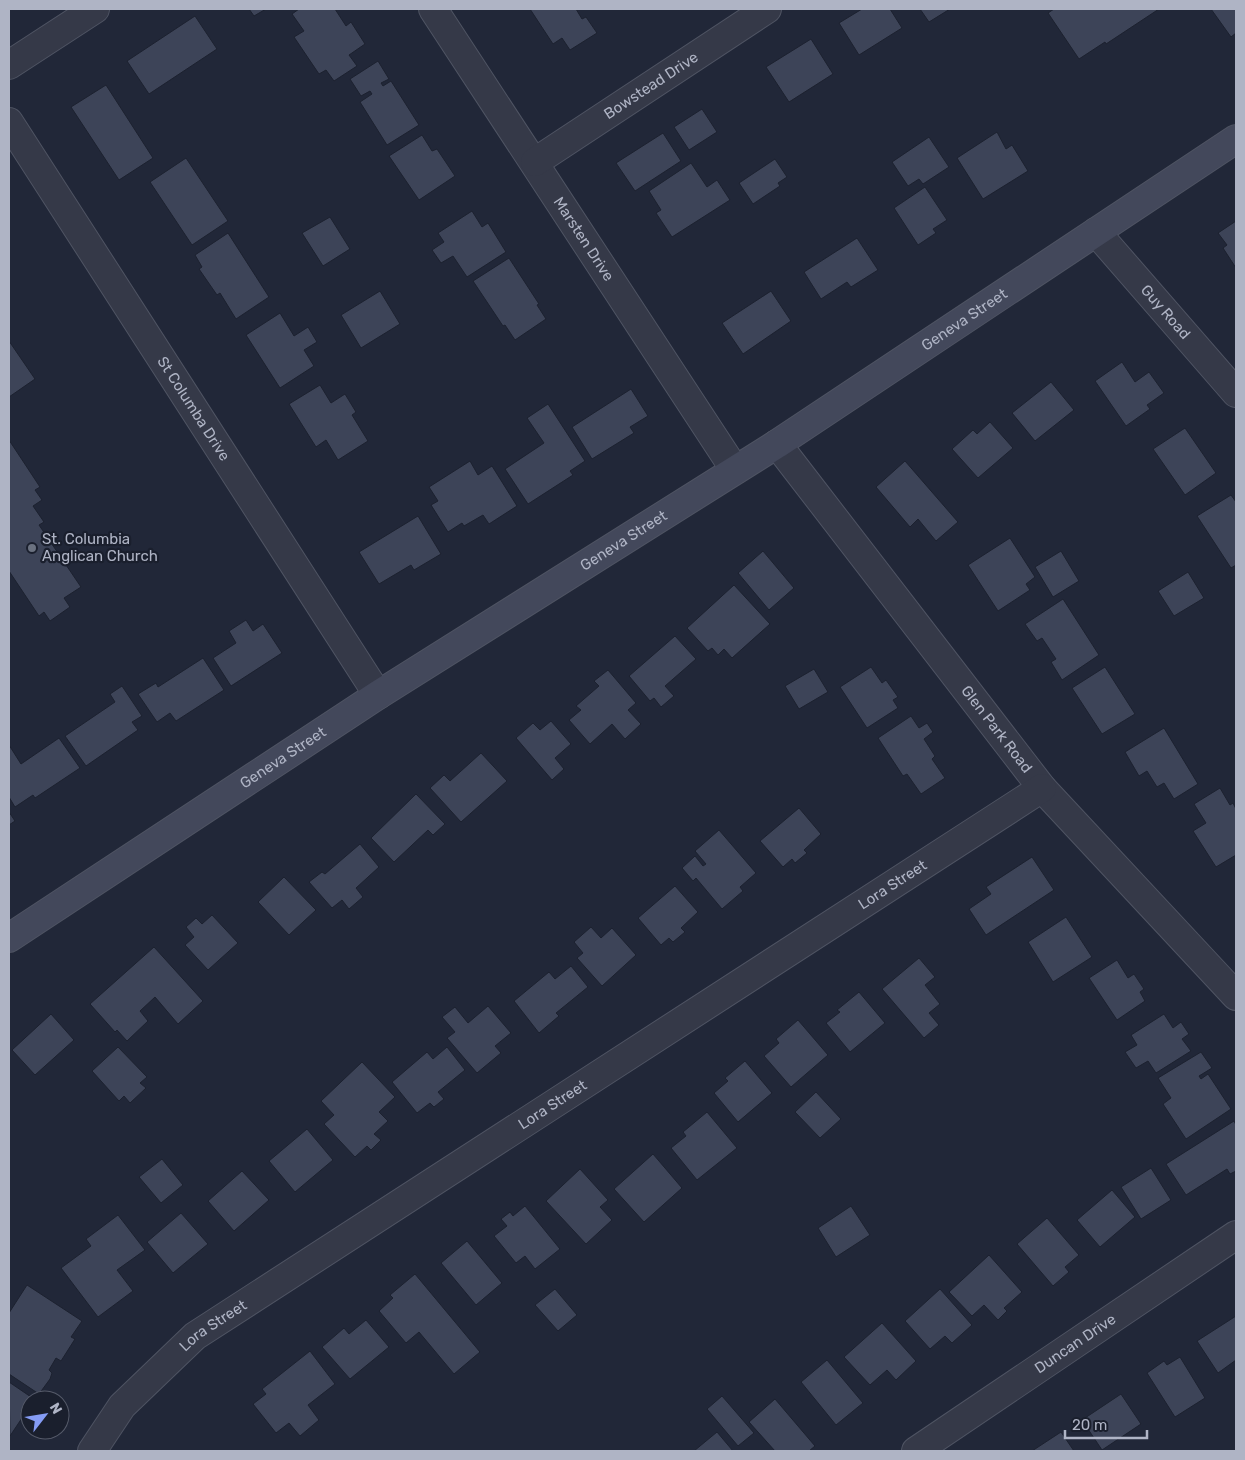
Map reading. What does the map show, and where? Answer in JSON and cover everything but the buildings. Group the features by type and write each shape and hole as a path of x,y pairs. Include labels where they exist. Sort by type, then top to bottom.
{"main road":[{"name":"Geneva Street","path":"9,938 378,695 777,444 1236,139"}],"street":[{"path":"9,65 95,9"},
{"name":"Marsten Drive","path":"433,9 735,470"},
{"name":"Bowstead Drive","path":"535,162 766,9"},
{"name":"St Columba Drive","path":"9,122 378,695"},
{"name":"Guy Road","path":"1096,232 1236,393"},
{"name":"Glen Park Road","path":"777,444 1042,788 1236,996"},
{"name":"Lora Street","path":"92,1451 122,1406 195,1336 1042,788"},
{"name":"Duncan Drive","path":"916,1451 1236,1235"}],"place":[{"name":"St. Columbia Anglican Church","path":"32,548"}]}
